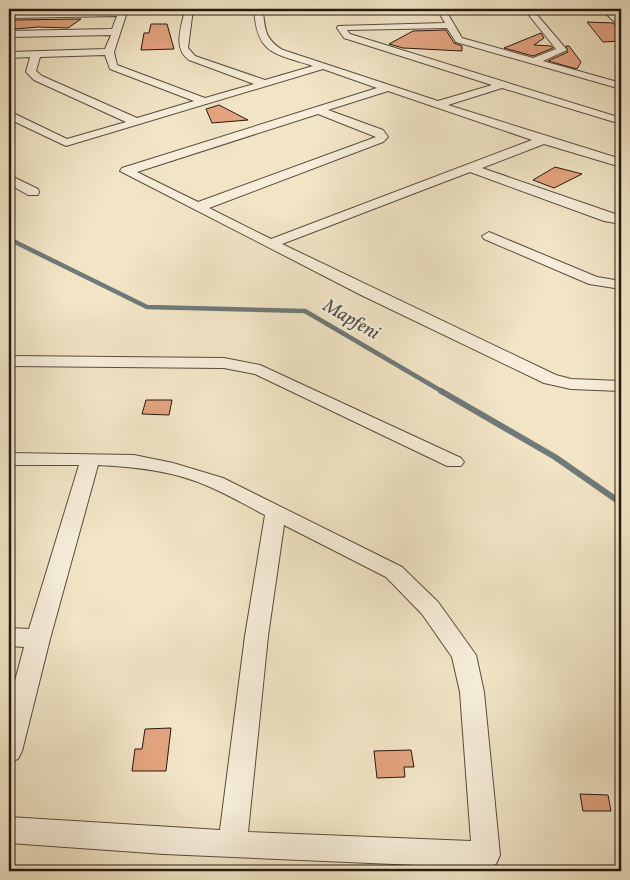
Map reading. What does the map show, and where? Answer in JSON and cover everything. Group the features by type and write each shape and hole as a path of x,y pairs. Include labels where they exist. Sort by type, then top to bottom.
{"street":[{"path":"189,9 183,48 185,53 192,58 265,84"},
{"path":"340,9 258,10 262,38 266,45 280,52 543,140 621,163"},
{"path":"441,9 459,40 621,86"},
{"path":"528,9 562,50 534,61"},
{"path":"605,9 621,25"},
{"path":"9,15 123,11 109,52 114,67 205,102"},
{"path":"450,25 341,28 347,36 621,121"},
{"path":"9,34 117,32"},
{"path":"9,55 109,52"},
{"path":"36,54 32,72 38,78 136,122"},
{"path":"9,115 66,143 324,66"},
{"path":"608,82 621,75"},
{"path":"440,104 502,84"},
{"path":"388,88 126,171 366,292 550,379 571,384 621,386"},
{"path":"198,206 379,140 382,137 379,132 317,110"},
{"path":"272,243 543,140"},
{"path":"471,168 609,218 621,220"},
{"path":"9,179 33,192"},
{"path":"489,236 594,281 621,285"},
{"path":"9,362 224,362 244,365 260,370 454,462"},
{"path":"9,459 134,461 166,467 216,482 394,572 430,608 464,654 472,692 486,855 234,844 9,830"},
{"path":"9,751 38,639 90,459"},
{"path":"234,844 254,652 263,581 276,512"},
{"path":"9,637 38,639"}],"building":[{"path":"81,19 68,28 38,27 15,29 13,20"},
{"path":"587,22 613,23 621,30 621,41 603,42"},
{"path":"151,24 167,24 174,49 141,50 144,33 149,33"},
{"path":"446,30 454,43 462,46 462,51 403,48 389,44 413,31"},
{"path":"541,33 544,38 534,45 551,46 553,48 533,56 504,48"},
{"path":"566,46 569,46 581,62 577,69 548,61 568,52"},
{"path":"219,105 248,120 212,123 206,109"},
{"path":"555,167 582,174 554,188 533,180"},
{"path":"146,400 172,400 169,415 142,414"},
{"path":"171,728 166,771 132,771 135,749 142,749 145,729"},
{"path":"411,750 414,767 404,767 405,777 377,778 374,751"},
{"path":"580,794 608,795 611,811 583,811"}],"waterway":[{"name":"Mapfeni","path":"9,239 147,307 305,311 443,392"},
{"name":"Mapfeni","path":"441,391 555,457 621,503"}]}
